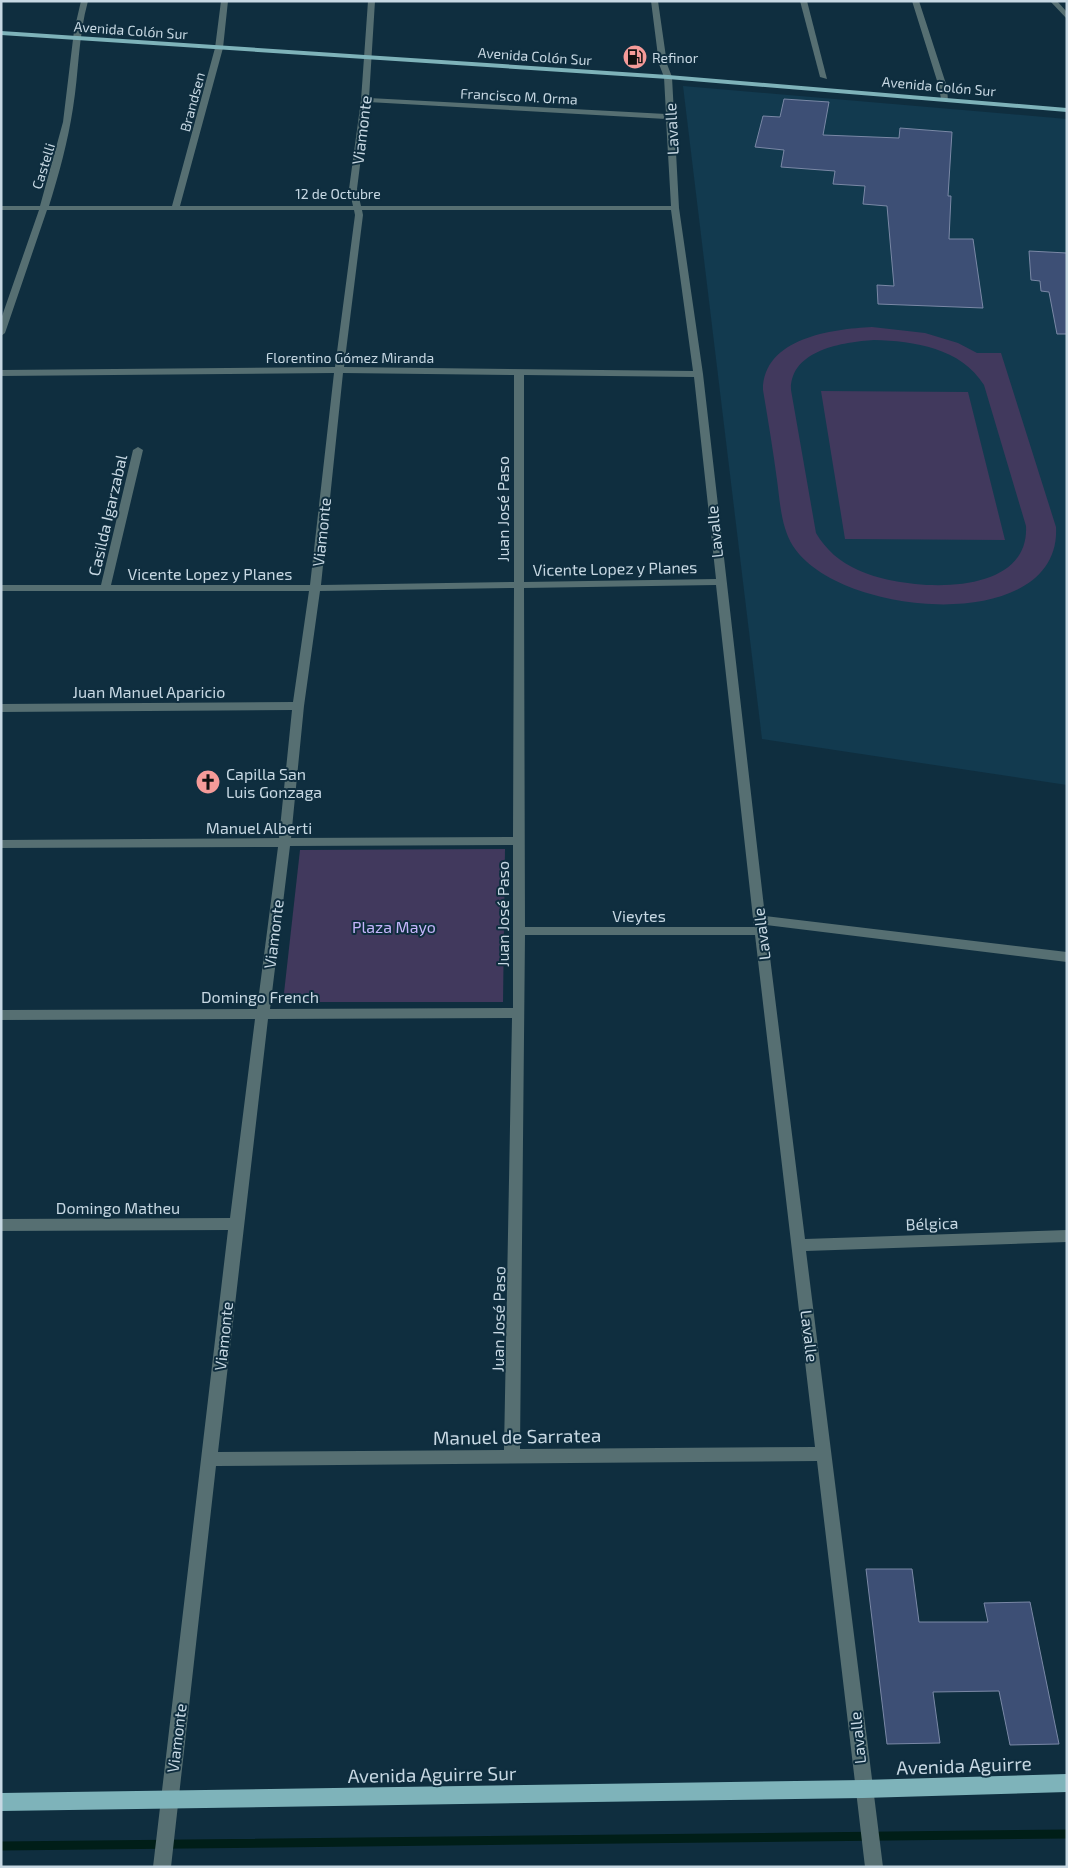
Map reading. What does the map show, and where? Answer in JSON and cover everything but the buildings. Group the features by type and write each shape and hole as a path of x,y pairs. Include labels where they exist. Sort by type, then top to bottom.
{"main road":[{"name":"Avenida Colón Sur","path":"1,33 668,77 1067,110"},
{"name":"Avenida Aguirre","path":"863,1789 1067,1783"},
{"name":"Avenida Aguirre Sur","path":"1,1802 863,1789"}],"street":[{"name":"Castelli","path":"1,333 59,158 69,114 76,38 85,1"},
{"name":"Brandsen","path":"176,207 219,48 225,1"},
{"name":"Viamonte","path":"162,1867 168,1798 236,1224 284,844 298,706 315,588 339,370 359,215 353,190 365,100 372,1"},
{"name":"Lavalle","path":"654,1 663,64 668,77 675,208 698,374 719,582 759,926 874,1867"},
{"path":"804,1 824,77"},
{"path":"915,1 943,87 945,99"},
{"path":"1052,1 1067,16"},
{"name":"Francisco M. Orma","path":"365,100 670,117"},
{"name":"12 de Octubre","path":"1,208 675,208"},
{"name":"Florentino Gómez Miranda","path":"1,373 339,370 698,374"},
{"name":"Juan José Paso","path":"512,1456 519,1013 518,585 520,372"},
{"name":"Casilda Igarzabal","path":"105,588 138,450"},
{"name":"Vicente Lopez y Planes","path":"1,588 315,588 719,582"},
{"name":"Juan Manuel Aparicio","path":"1,708 298,706"},
{"name":"Manuel Alberti","path":"1,844 284,844 518,841"},
{"name":"Vieytes","path":"519,932 759,926 1067,956"},
{"name":"Domingo French","path":"1,1015 519,1013"},
{"name":"Domingo Matheu","path":"1,1225 236,1224"},
{"name":"Bélgica","path":"799,1245 1067,1236"},
{"name":"Manuel de Sarratea","path":"209,1459 825,1454"}],"shaded area":[{"path":"683,86 1067,119 1067,785 762,739"}],"green space":[{"path":"872,327 925,333 958,343 977,353 1001,353 1056,527 1048,562 1024,586 988,600 944,604 898,600 854,589 818,570 793,546 783,523 780,506 763,390 766,372 774,358 802,340 838,330","holes":["874,340 920,345 950,355 963,362 984,385 1026,526 1022,550 1008,567 986,578 960,584 932,585 903,583 878,577 858,570 839,559 824,545 816,533 791,390 793,376 799,366 809,357 820,351 848,343"]},
{"path":"821,391 968,392 1005,540 845,539"},
{"name":"Plaza Mayo","path":"505,849 503,1002 283,1002 300,850"}],"waterway":[{"path":"1,1846 1067,1834"}],"place":[{"name":"Refinor","path":"635,57"},
{"name":"Capilla San Luis Gonzaga","path":"208,782"}]}
